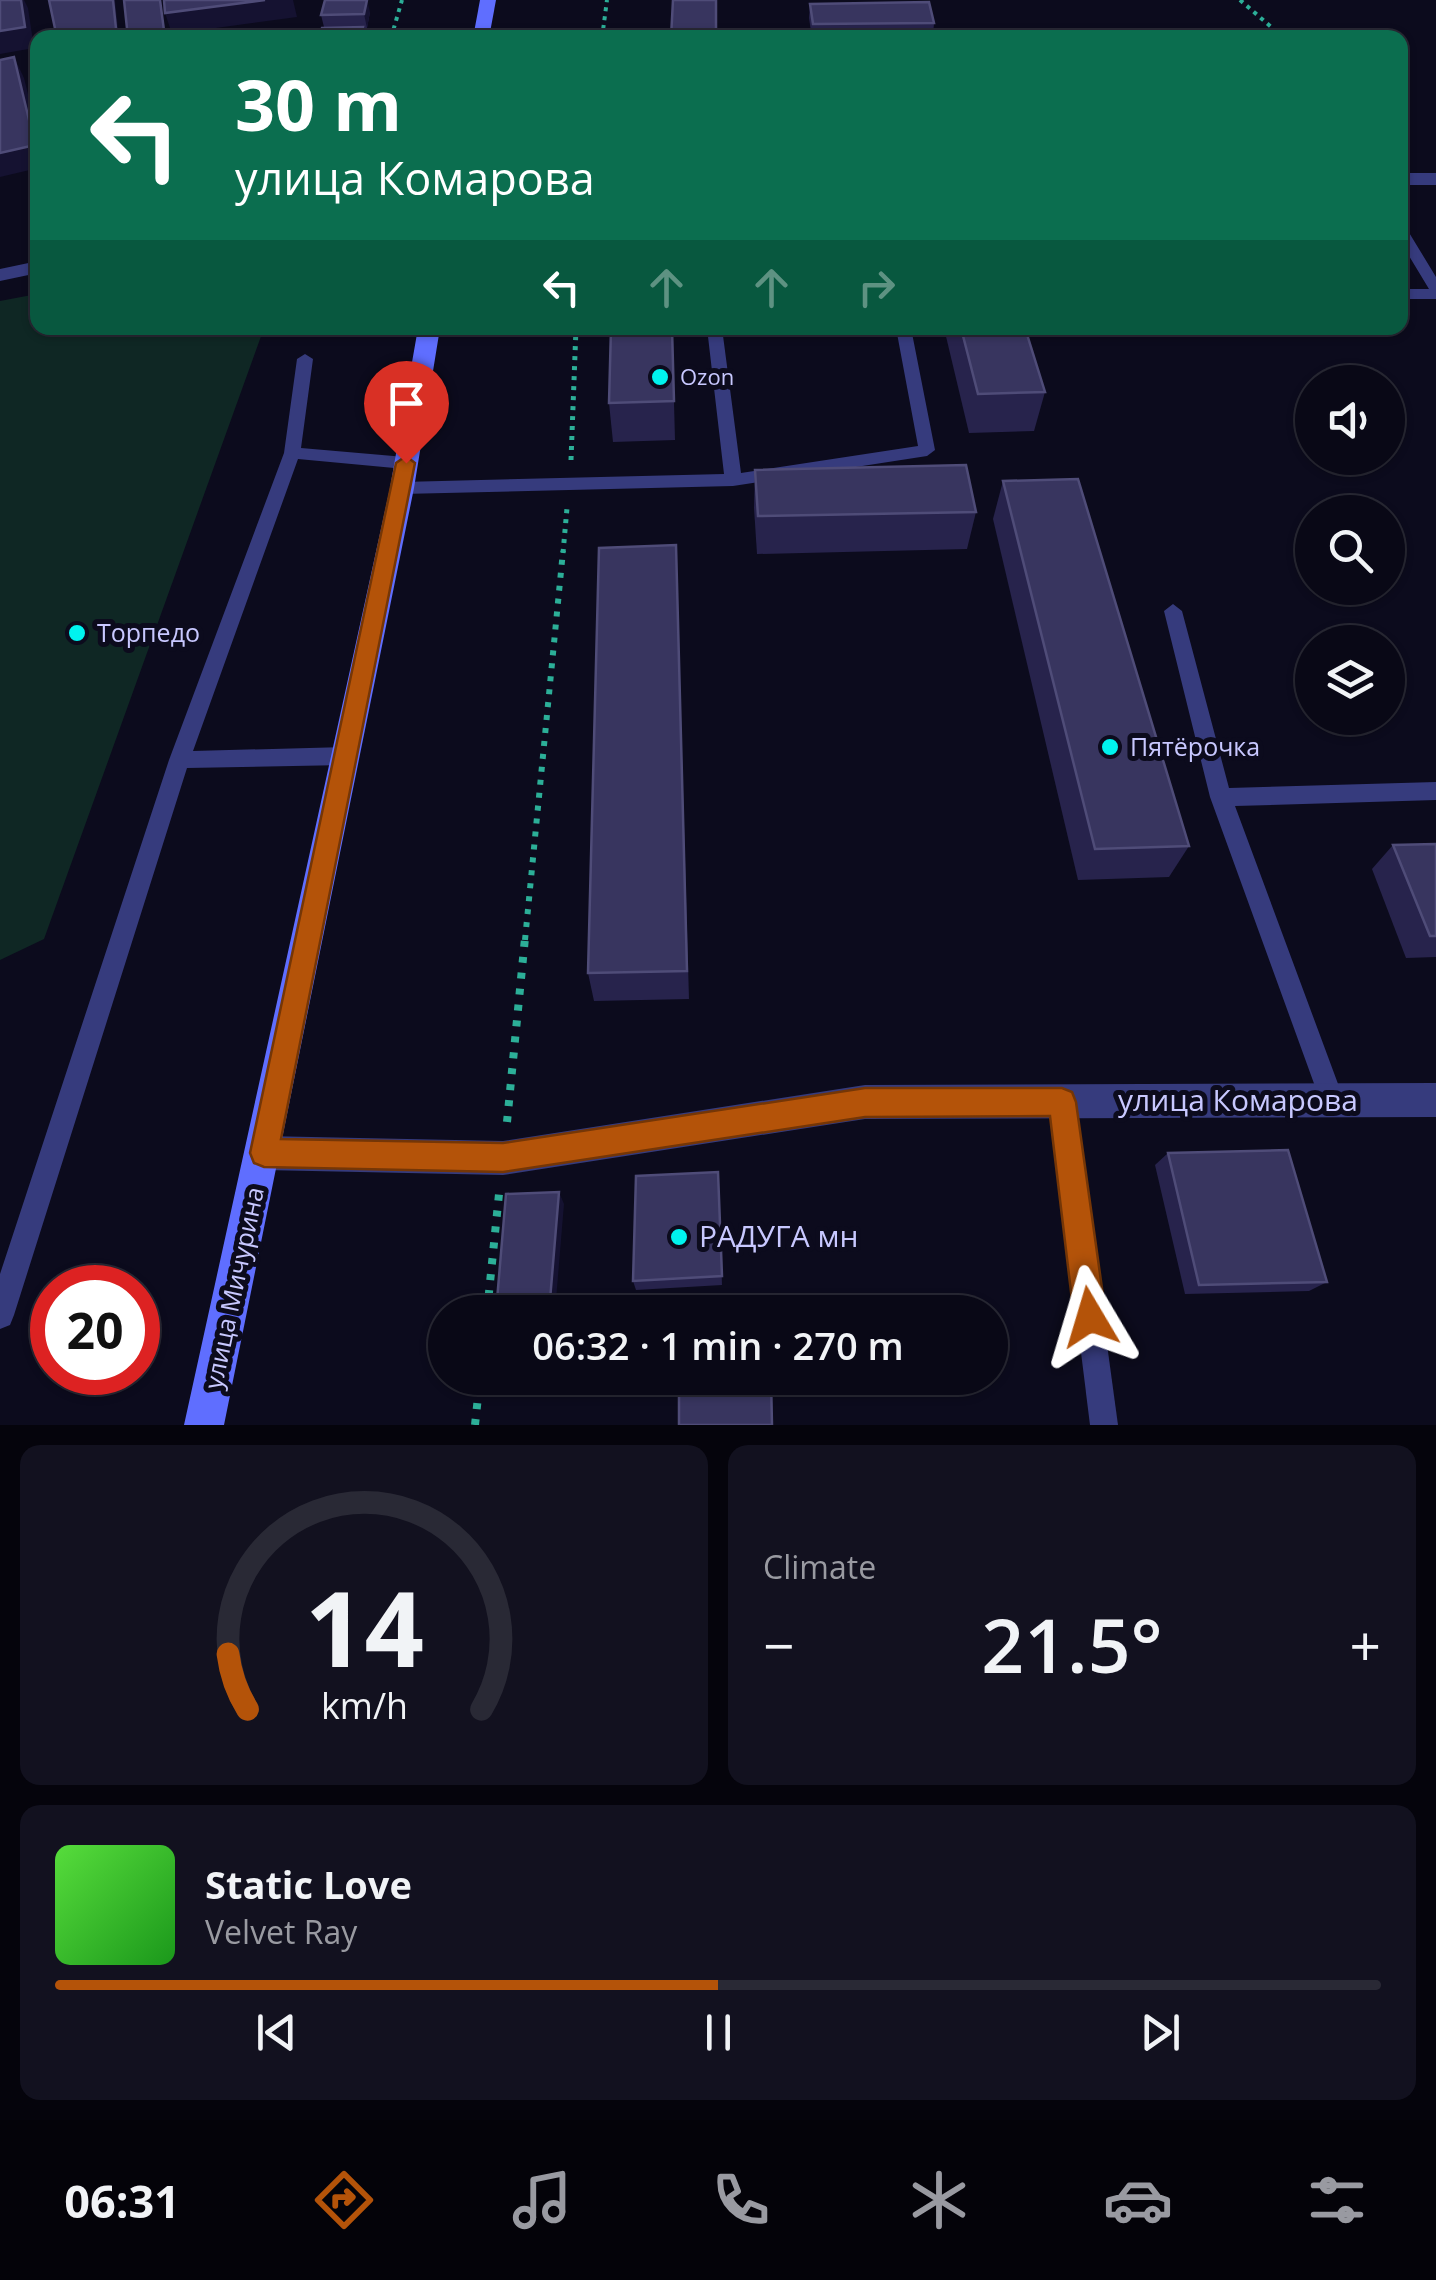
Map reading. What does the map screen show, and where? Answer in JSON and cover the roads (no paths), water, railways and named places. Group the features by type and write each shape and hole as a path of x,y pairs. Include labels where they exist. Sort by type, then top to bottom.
{"main road":[{"path":"482,30 488,0"},
{"name":"улица Мичурина","path":"204,1425 404,475 429,335"}],"street":[{"path":"1408,179 1436,178"},
{"path":"0,275 30,269"},
{"name":"улица Комарова","path":"264,1153 503,1158 865,1102 1436,1100"}],"lane":[{"path":"1408,243 1436,292 1408,294"},
{"path":"715,335 733,480"},
{"path":"292,452 404,475 570,486 733,480 927,450 904,335"},
{"path":"0,1315 179,760 292,452 305,359"},
{"path":"1173,611 1221,797 1332,1100"},
{"path":"179,760 346,756"},
{"path":"1221,797 1436,792"},
{"path":"1062,1102 1104,1425"}],"place":[{"name":"Ozon","path":"660,377"},
{"name":"Торпедо","path":"77,633"},
{"name":"Пятёрочка","path":"1110,747"},
{"name":"РАДУГА мн","path":"679,1237"}]}
